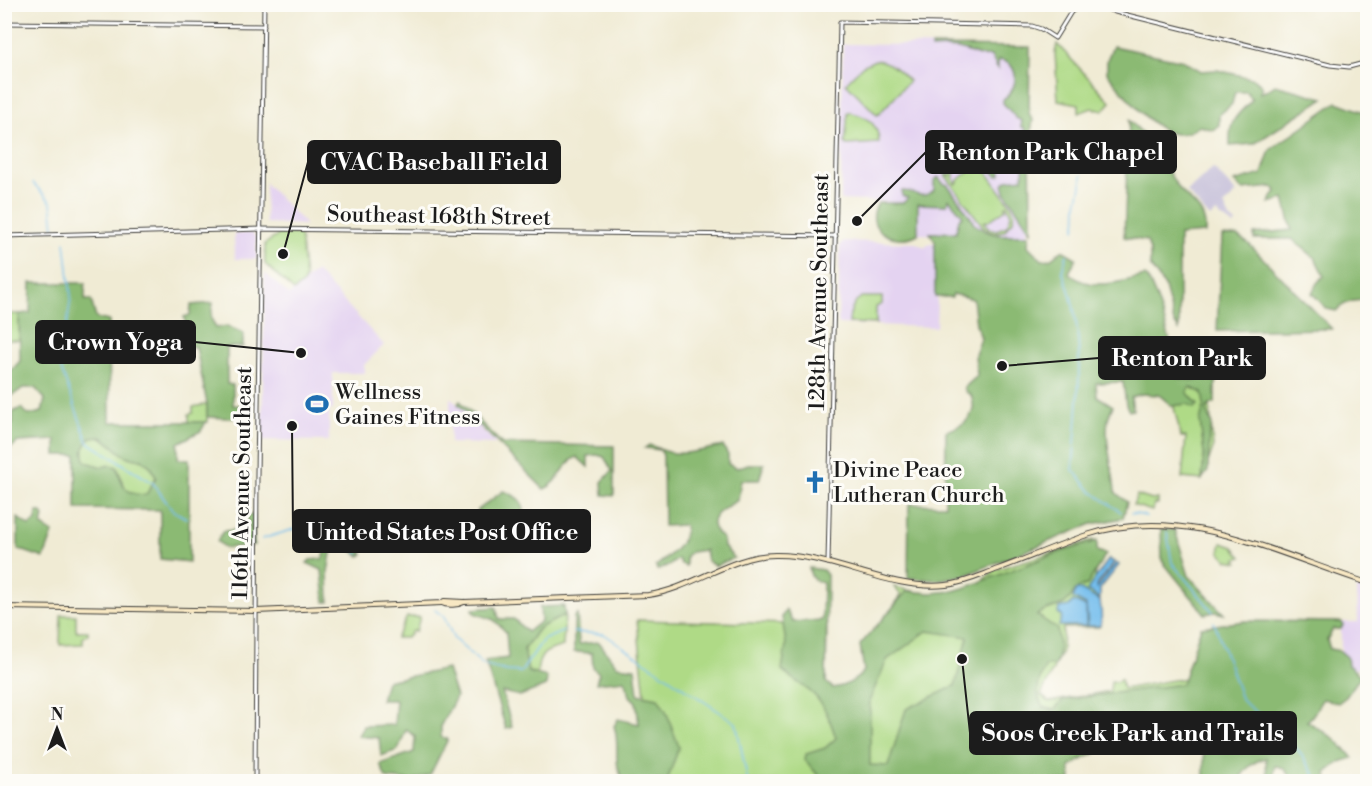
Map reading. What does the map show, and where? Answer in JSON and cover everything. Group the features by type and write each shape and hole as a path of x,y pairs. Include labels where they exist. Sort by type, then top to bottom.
{"main road":[{"path":"4,608 256,611 442,603 460,600 464,602 653,594 742,561 765,555 787,555 915,585 946,585 971,579 1087,535 1122,526 1159,523 1192,526 1219,532 1368,584"}],"street":[{"name":"116th Avenue Southeast","path":"255,782 264,4"},
{"path":"1093,4 1115,12 1330,65 1349,67 1368,62"},
{"name":"128th Avenue Southeast","path":"828,564 840,22 1032,26 1055,38 1069,14 1080,5"},
{"path":"4,22 264,27"},
{"name":"Southeast 168th Street","path":"4,236 262,229 836,236"}],"shaded area":[{"path":"843,44 1030,47 1027,239 919,234 919,203 841,200"},
{"path":"1213,168 1237,193 1224,205 1230,218 1236,223 1234,226 1216,213 1210,218 1187,192"},
{"path":"265,183 306,225 266,223"},
{"path":"252,233 256,238 257,259 235,259 234,234"},
{"path":"844,241 916,243 924,247 930,243 939,243 936,327 838,324 840,246"},
{"path":"316,271 384,345 364,365 365,373 333,373 333,410 329,410 329,441 262,440 265,273 289,295"},
{"path":"450,397 496,444 450,443"},
{"path":"1357,588 1367,591 1367,669 1341,668 1341,622 1358,622"}],"green space":[{"path":"1057,44 1111,102 1103,111 1092,108 1079,113 1079,104 1058,100 1055,53"},
{"path":"931,46 1030,47 1029,114 1033,120 1030,138 1031,231 1005,192 1003,184 1007,180 1023,178 1025,128 1021,127 1022,121 1016,118 1003,103 1003,99 1015,83 1014,70 1010,65 998,60 998,70 991,56 979,56 954,48 931,49"},
{"path":"1113,46 1184,61 1201,71 1217,70 1255,79 1262,86 1260,93 1275,85 1324,98 1254,144 1230,146 1230,130 1234,120 1252,100 1247,92 1235,92 1232,104 1219,115 1219,125 1213,130 1200,126 1184,133 1168,132 1158,127 1139,110 1107,73 1107,60"},
{"path":"875,60 890,64 909,81 877,115 846,83 862,66"},
{"path":"1337,102 1367,113 1368,300 1350,302 1336,311 1327,309 1312,293 1324,276 1315,258 1292,239 1254,239 1254,234 1292,230 1284,199 1269,203 1276,191 1273,187 1243,190 1234,182 1262,174 1270,150"},
{"path":"848,112 866,118 874,126 879,143 847,145 845,143"},
{"path":"1129,120 1155,146 1175,183 1197,207 1205,225 1205,233 1179,235 1179,330 1174,323 1165,287 1150,266 1147,241 1124,237"},
{"path":"995,136 999,140 997,150 1001,175 997,176 984,161 980,149"},
{"path":"969,159 981,164 1011,205 1014,212 1013,221 1004,231 993,233 984,228 945,175 947,173 950,177 956,164","holes":["969,162 979,167 975,167 955,184 956,169 961,164","1007,205 1011,215 1007,226 996,230 989,228 984,222 1006,209"]},
{"path":"938,177 948,185 973,223 993,234 1029,235 1028,246 1042,260 1050,259 1062,250 1076,258 1069,273 1077,279 1105,284 1145,276 1158,303 1169,340 1173,358 1167,366 1179,378 1217,382 1215,403 1206,409 1212,425 1209,438 1208,471 1202,479 1204,453 1200,422 1204,405 1202,393 1190,387 1187,392 1198,405 1194,408 1187,404 1172,406 1159,395 1141,394 1131,397 1133,410 1129,411 1123,382 1096,383 1097,396 1113,406 1107,425 1108,448 1115,492 1127,502 1123,518 1092,524 966,575 937,580 908,578 909,504 945,505 946,431 964,423 973,409 971,395 964,388 977,376 975,355 981,338 976,324 973,299 953,294 952,297 935,297 935,241 930,233 956,232 959,219 963,216 949,199 946,205 918,204 918,234 900,238 884,234 874,221 874,213 878,203 903,203 908,198 902,196 902,191 921,195 929,193 934,190 934,181"},
{"path":"279,233 300,234 305,278 304,282 294,291 265,264 265,244"},
{"path":"1222,236 1237,236 1249,244 1332,329 1217,331"},
{"path":"31,283 85,283 85,300 91,300 96,318 109,321 110,422 206,422 201,431 178,443 178,459 189,459 189,562 160,559 160,510 76,509 76,455 56,455 56,440 18,442 5,453 5,425 13,424 13,412 21,408 29,415 42,412 45,399 35,388 23,388 12,396 6,376 20,361 19,314 30,313","holes":["101,437 124,455 142,459 151,467 156,477 146,495 139,495 125,488 117,467 111,465 102,467 86,462 84,449 91,438"]},
{"path":"861,297 882,297 882,304 876,307 876,324 849,323 852,309"},
{"path":"213,303 211,318 216,328 227,326 243,333 243,347 227,347 227,384 233,385 233,405 252,406 253,416 207,417 207,404 196,347 187,346 188,332 184,317 190,315 191,305"},
{"path":"4,314 19,314 19,340 5,340"},
{"path":"1177,342 1197,354 1232,358 1233,376 1215,377 1210,407 1213,448 1202,480 1182,478 1186,437 1181,437 1171,395 1176,393 1167,353"},
{"path":"460,401 502,444 614,446 614,496 603,495 602,482 612,471 604,457 597,455 588,456 588,467 577,457 572,460 555,482 544,489 458,404"},
{"path":"207,404 207,422 189,422 189,414 193,413 193,407"},
{"path":"91,437 106,440 126,456 142,459 151,467 156,477 146,495 135,495 126,490 117,467 111,465 102,467 86,462 83,448"},
{"path":"649,445 668,452 682,453 723,446 728,455 728,464 737,468 748,464 764,464 759,480 741,480 738,500 720,512 713,521 716,532 723,539 724,547 734,558 715,566 707,561 705,550 691,552 686,556 686,566 678,559 657,570 656,566 681,543 685,531 684,525 664,526 663,455 660,450 645,448"},
{"path":"503,491 522,503 524,512 519,523 488,524 477,520 478,510"},
{"path":"1137,495 1152,500 1158,499 1158,504 1154,504 1152,511 1133,505"},
{"path":"37,512 41,512 44,516 42,526 53,533 44,558 18,549 18,518 29,526 36,521"},
{"path":"249,514 254,515 254,545 225,548 217,541 223,531 250,529 247,519"},
{"path":"332,526 360,548 363,554 360,556 336,540 333,541 328,572 329,602 325,602 322,570 307,563 310,560 322,559"},
{"path":"1161,529 1175,530 1189,576 1224,614 1215,612 1205,614 1162,561"},
{"path":"1093,540 1099,627 1063,628 1062,651 1041,695 1049,702 1110,691 1111,681 1117,682 1121,679 1123,689 1185,678 1193,700 1071,735 1054,781 654,781 637,620 827,625 826,686 832,691 859,686 893,607 901,595 894,587 926,594 956,592 978,584 995,570"},
{"path":"1097,541 1097,551 1106,554 1087,585 1076,590 1065,603 1037,615 1057,629 1059,643 1059,653 1054,666 1046,666 1039,682 1038,692 1043,707 1054,710 1063,700 1182,684 1201,627 1245,621 1342,622 1341,629 1333,629 1327,640 1330,649 1340,651 1347,657 1348,665 1361,676 1346,697 1338,703 1323,699 1307,721 1335,739 1353,758 1340,762 1326,773 1328,781 1292,781 1284,769 1275,766 1273,781 1267,781 1266,758 1249,766 1238,781 1204,781 1204,719 1108,720 1101,748 1070,767 1071,781 823,781 805,760 806,754 825,748 836,738 832,726 817,698 782,670 786,645 782,617 786,610 793,622 822,620 823,583 813,578 809,568 823,570 827,575 826,682 833,688 850,683 864,671 860,645 907,591 931,593 953,591 1054,554","holes":["927,631 968,637 955,686 906,709 888,766 870,765 870,699 887,660"]},
{"path":"1222,543 1234,547 1242,557 1237,558 1238,562 1227,560 1220,552"},
{"path":"564,606 565,615 539,628 524,649 528,672 547,677 546,686 520,696 502,692 512,727 506,729 485,661 508,658 506,632 494,620 474,613 473,609 496,607 499,619 514,619 527,632 541,621 540,607"},
{"path":"577,614 579,644 599,642 617,666 635,668 638,694 658,698 666,711 679,747 667,781 624,781 620,774 614,726 618,719 639,724 636,702 630,696 625,680 596,683 599,673 593,668 592,653 574,652 574,617"},
{"path":"61,615 76,615 76,631 88,631 83,638 83,644 60,645"},
{"path":"565,615 563,646 541,657 537,673 528,672 524,649 539,628"},
{"path":"407,617 420,617 416,631 412,631 407,638 396,638"},
{"path":"447,669 456,697 441,725 441,737 448,739 430,775 411,781 386,778 380,764 414,752 415,736 406,730 398,750 381,756 379,738 358,736 363,726 394,725 396,700 381,700 386,681"}],"water":[{"path":"1109,559 1114,562 1096,586 1097,588 1116,563 1119,565 1100,589 1100,599 1087,590"},
{"path":"1076,590 1081,590 1100,601 1102,617 1100,626 1088,626 1086,605 1073,598"},
{"path":"1073,601 1086,607 1086,626 1059,626 1062,616 1058,613 1059,608 1069,606"}],"waterway":[{"path":"1078,137 1082,148 1083,165"},
{"path":"1075,229 1082,175"},
{"path":"33,183 51,202 54,228"},
{"path":"65,242 71,296 61,369 88,442 153,483 172,510 186,518"},
{"path":"1067,255 1062,271 1076,319 1079,369 1073,470 1092,492 1121,512"},
{"path":"1131,513 1146,516"},
{"path":"262,539 301,527"},
{"path":"332,529 359,554"},
{"path":"1167,532 1172,563 1213,612"},
{"path":"435,610 444,617 454,639 483,665 506,671 521,672 543,640 564,631"},
{"path":"1214,622 1242,701 1299,751 1319,782"},
{"path":"573,632 604,634 736,723 748,782"}],"place":[{"name":"Renton Park Chapel","path":"857,221"},
{"name":"CVAC Baseball Field","path":"283,254"},
{"name":"Crown Yoga","path":"301,353"},
{"name":"Renton Park","path":"1002,366"},
{"name":"Wellness Gaines Fitness","path":"317,404"},
{"name":"United States Post Office","path":"292,426"},
{"name":"Divine Peace Lutheran Church","path":"815,482"},
{"name":"Soos Creek Park and Trails","path":"962,659"}]}
